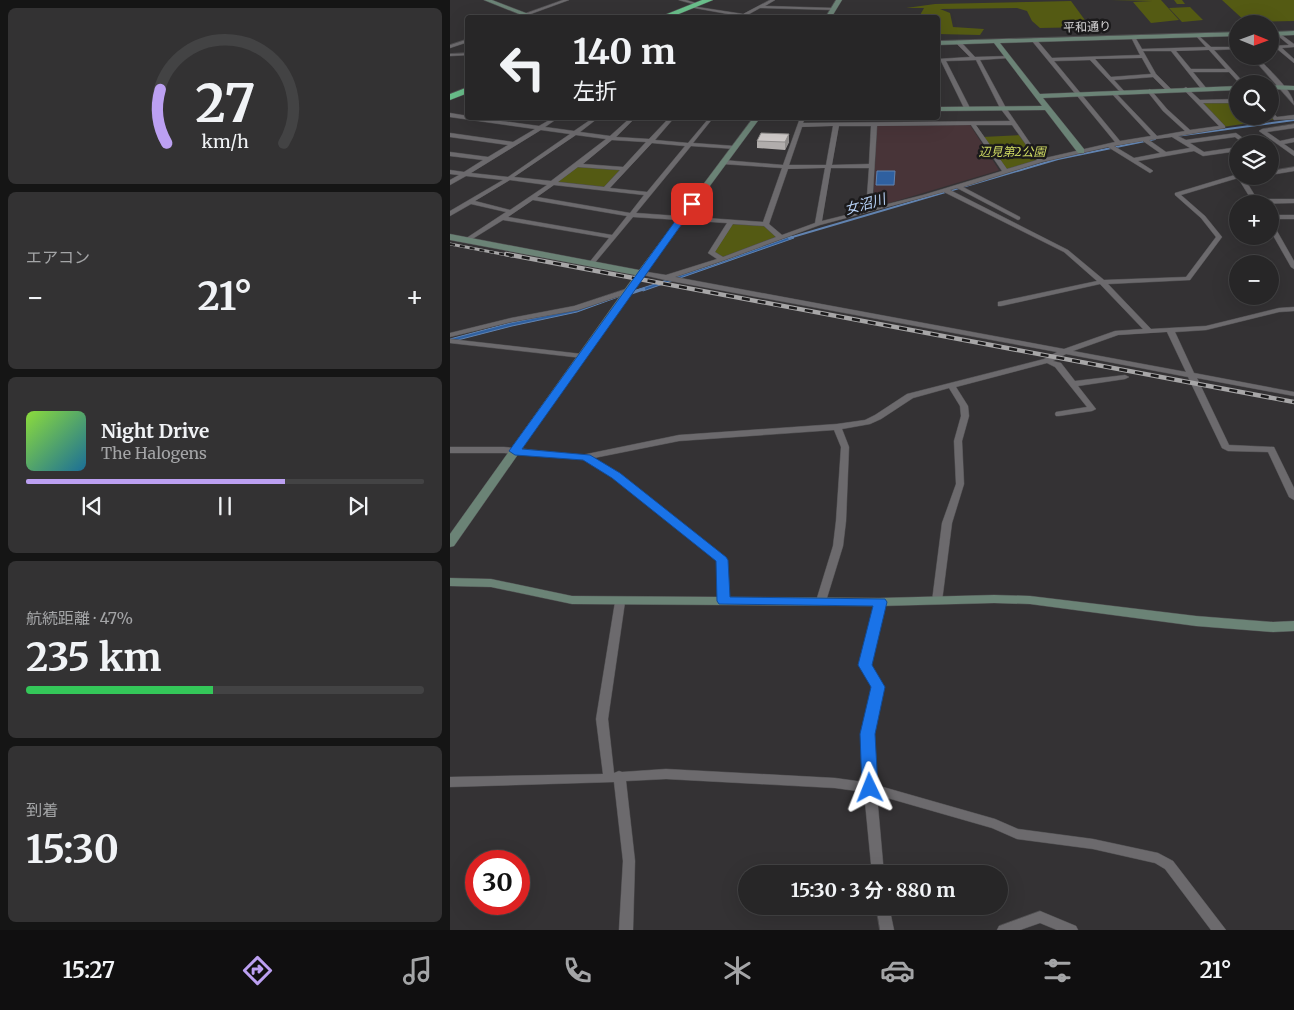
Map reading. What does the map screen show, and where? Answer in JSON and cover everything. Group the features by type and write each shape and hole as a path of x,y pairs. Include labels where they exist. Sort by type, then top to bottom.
{"highway":[{"path":"669,15 709,0"},
{"path":"450,98 465,91"}],"street":[{"path":"487,0 529,15"},
{"path":"526,14 567,0"},
{"path":"681,0 694,6 736,15"},
{"path":"743,15 773,0"},
{"path":"798,8 804,0"},
{"path":"830,15 839,0"},
{"path":"761,7 834,9"},
{"path":"1279,34 1294,33"},
{"name":"平和通り","path":"940,43 1229,34"},
{"path":"1279,34 1294,46"},
{"path":"1198,36 1235,75"},
{"path":"1133,37 1154,75 1169,90"},
{"path":"1034,40 1119,143"},
{"path":"450,47 465,41"},
{"path":"995,41 1081,151"},
{"path":"958,42 975,58 1013,123 1040,161"},
{"path":"1279,46 1294,46"},
{"path":"1279,47 1294,62"},
{"path":"1141,50 1229,48"},
{"path":"1172,49 1204,89"},
{"path":"450,55 465,54"},
{"path":"1050,60 1144,56"},
{"path":"967,108 940,60 1008,57"},
{"path":"1091,58 1122,92"},
{"path":"1261,65 1294,103"},
{"path":"1190,71 1230,70"},
{"path":"1110,79 1154,75"},
{"path":"1038,96 1229,88"},
{"path":"1279,88 1294,88"},
{"path":"670,279 818,224 945,190 1005,170 1108,145 1223,127 1186,89"},
{"path":"1150,91 1165,110 1188,131"},
{"path":"1114,93 1155,137"},
{"path":"1199,102 1229,101"},
{"path":"940,109 1047,108"},
{"path":"450,115 465,116"},
{"path":"450,122 465,116"},
{"path":"1279,119 1294,117"},
{"path":"485,120 612,138 734,148"},
{"path":"500,123 505,120"},
{"path":"450,183 553,120"},
{"path":"450,214 508,179 593,120"},
{"path":"467,240 552,184 612,138 631,120"},
{"path":"605,190 670,120"},
{"path":"591,264 709,120"},
{"path":"450,543 626,294 755,120"},
{"path":"766,224 801,120"},
{"path":"800,125 922,121 1013,123"},
{"path":"972,123 1005,170"},
{"path":"869,211 874,124"},
{"path":"818,224 836,125"},
{"path":"1268,135 1262,131 1294,126"},
{"path":"1172,134 1203,154 1229,150"},
{"path":"450,135 514,144"},
{"path":"1185,142 1229,136"},
{"path":"1279,143 1294,140"},
{"path":"1146,142 1165,154"},
{"path":"1279,143 1294,154"},
{"path":"1108,145 1150,171"},
{"path":"1133,160 1195,149"},
{"path":"450,154 489,159"},
{"path":"723,162 786,166 872,166"},
{"path":"576,165 624,169"},
{"path":"1279,172 1294,169"},
{"path":"450,172 648,194"},
{"path":"1001,304 1102,282 1177,281 1188,279 1219,237 1203,218 1177,194 1229,179"},
{"path":"957,186 1018,218"},
{"path":"945,190 1066,251 1102,282 1150,332"},
{"path":"532,198 631,215 766,224 780,237"},
{"path":"1279,202 1294,201"},
{"path":"470,202 512,212"},
{"path":"983,209 993,205"},
{"path":"1279,217 1294,217"},
{"path":"503,218 613,237"},
{"path":"723,259 711,253 731,222"},
{"path":"450,237 1294,394"},
{"path":"1279,240 1294,267"},
{"path":"451,339 511,320 575,308 626,294"},
{"path":"450,450 515,451 586,457 679,438 838,427 878,418 910,396 1047,361 1062,352 1118,334 1206,328 1279,310 1294,309"},
{"path":"1170,330 1225,446 1228,448 1271,448 1294,497"},
{"path":"451,339 582,356"},
{"path":"1047,361 1058,365 1092,409 1059,414"},
{"path":"1073,384 1125,377"},
{"path":"937,601 947,523 960,484 958,441 965,416 964,406 952,386"},
{"path":"822,601 838,546 840,530 846,447 838,427"},
{"path":"586,457 616,476 722,560 723,601"},
{"path":"450,582 490,583 572,600 620,602 1030,600 1196,621 1273,627 1294,626"},
{"path":"620,602 602,719 629,861 626,930"},
{"path":"877,865 870,788 868,734 878,687 865,665 880,602"},
{"path":"450,782 666,774 835,784 870,788 995,824 1017,834 1093,844 1158,858 1169,865 1218,930"},
{"path":"884,915 886,930"},
{"path":"1004,930 1040,917 1071,930"}],"shaded area":[{"path":"970,125 999,170 873,207 877,126"}],"green space":[{"path":"1111,0 1161,0 1179,20 1151,23 1133,2 1152,1"},
{"path":"1174,0 1182,0 1185,4 1177,4"},
{"path":"1222,0 1294,0 1294,21 1279,21 1279,15 1238,15"},
{"path":"1071,1 1090,27 1040,28 1032,21 1027,11 1017,8 940,9 950,13 953,27 984,29 980,35 940,34 940,15 920,15 924,8 906,8 935,4"},
{"path":"1190,7 1203,20 1182,22 1169,8"},
{"path":"1229,101 1229,125 1236,125 1223,127 1199,102"},
{"name":"辺見第2公園","path":"1022,135 1040,161 1005,170 982,137"},
{"path":"576,165 624,169 605,190 551,184"},
{"path":"731,222 766,224 780,237 723,259 711,253"}],"water":[{"path":"877,171 895,171 894,185 876,185"},
{"path":"792,236 794,238 577,312 450,342 450,339 510,323 575,310 716,264"}],"building":[{"path":"761,133 789,134 785,142 757,141"}],"waterway":[{"name":"女沼川","path":"1176,136 1294,120"},
{"name":"女沼川","path":"789,238 1058,159 1155,139"},
{"name":"女沼川","path":"629,294 644,289"}],"railway":[{"path":"450,244 512,256"},
{"path":"506,254 1294,402"}],"route":[{"path":"692,204 622,299 515,451 586,457 616,476 722,560 723,601 880,602 865,665 878,687 868,734 870,788"}]}
